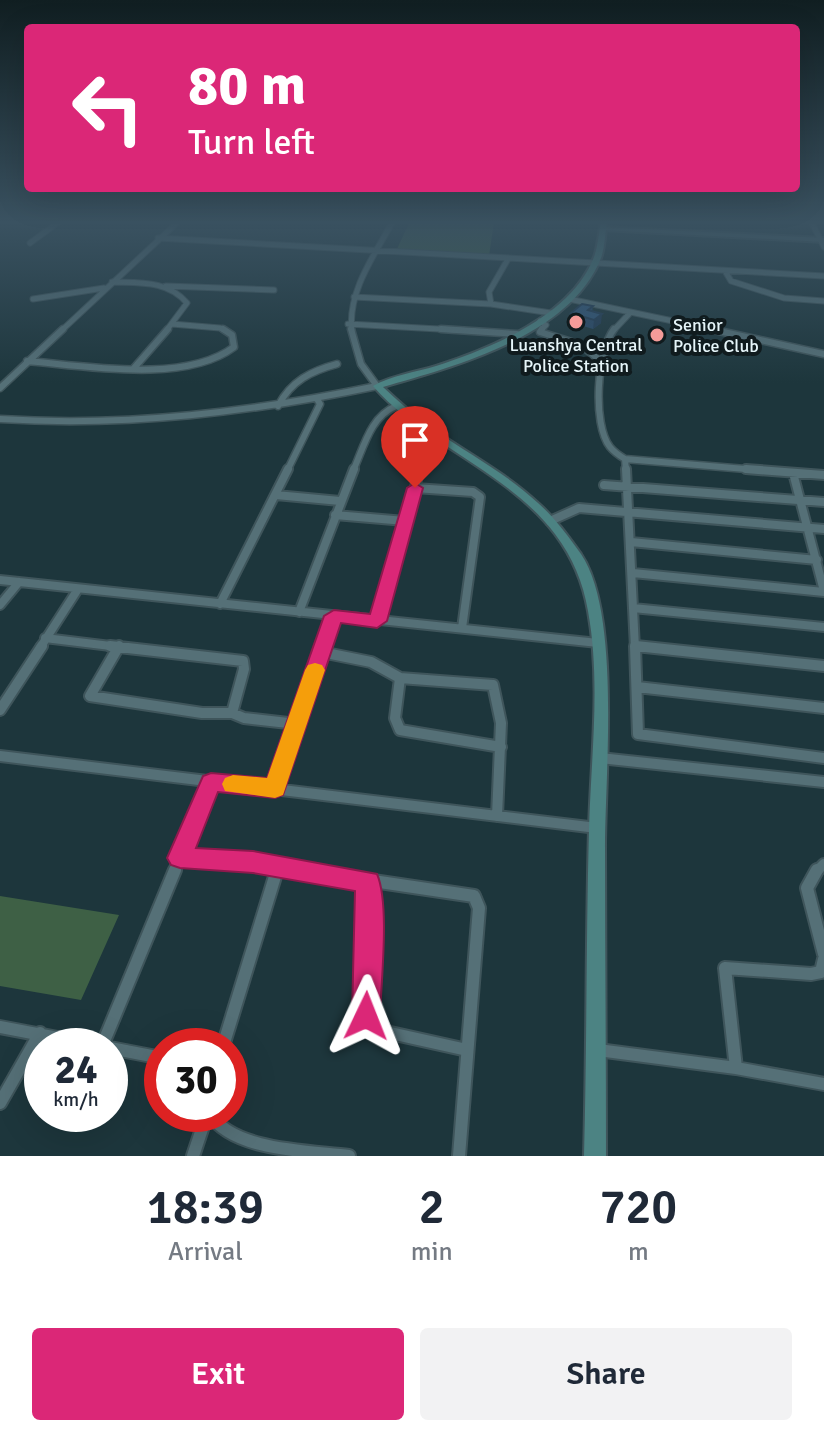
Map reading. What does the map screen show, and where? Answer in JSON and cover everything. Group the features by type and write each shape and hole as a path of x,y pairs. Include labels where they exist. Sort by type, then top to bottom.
{"main road":[{"path":"590,275 583,287 569,299 517,334 473,355 377,386 395,405 430,432 508,481 538,506 580,559 593,601 598,643 599,758 595,1156"},
{"path":"395,405 391,397 393,389 407,377"}],"street":[{"path":"0,388 119,275"},
{"path":"0,419 128,421 278,406 377,386 357,361 348,324 354,297 365,275"},
{"path":"491,304 489,292 500,275"},
{"path":"727,275 731,281 780,297 824,301"},
{"path":"803,275 824,276"},
{"path":"112,282 274,290"},
{"path":"134,368 187,303 165,286"},
{"path":"33,299 105,288"},
{"path":"354,297 491,304 551,313"},
{"path":"569,299 824,354"},
{"path":"629,314 605,342 601,405 607,445 625,459 824,475"},
{"path":"540,321 546,325 540,332 581,345 602,362"},
{"path":"27,361 134,368 197,364 220,358 234,347 232,335 220,328 172,324"},
{"path":"348,324 517,334"},
{"path":"278,406 296,381 314,370 337,364"},
{"path":"220,604 320,404 317,399"},
{"path":"299,612 340,501 376,418 395,405"},
{"path":"377,621 430,432"},
{"path":"625,459 639,736 824,758"},
{"path":"633,573 824,592 810,528 793,473"},
{"path":"604,485 824,502"},
{"path":"415,488 473,492 480,497 462,628"},
{"path":"276,495 340,501"},
{"path":"550,521 579,508 824,529"},
{"path":"335,515 405,521"},
{"path":"631,542 817,560"},
{"path":"0,580 598,643"},
{"path":"0,605 19,582"},
{"path":"0,710 78,589"},
{"path":"633,608 824,627"},
{"path":"275,788 334,616"},
{"path":"45,638 243,661 244,669 232,713"},
{"path":"119,646 90,696 297,724"},
{"path":"636,646 824,666"},
{"path":"321,652 371,662 400,678 493,685 501,715 497,816"},
{"path":"400,678 395,718 400,730 501,747"},
{"path":"637,687 824,708"},
{"path":"0,756 597,829"},
{"path":"599,758 824,782"},
{"path":"109,1028 211,782"},
{"path":"180,858 278,866 368,882 469,894 478,900 459,1156"},
{"path":"736,1068 725,968 811,974 821,972 824,956 807,888 821,864 824,864"},
{"path":"228,1028 278,866"},
{"path":"368,882 370,928 366,1016 370,1025 377,1030 467,1050"},
{"path":"0,1027 24,1031"},
{"path":"597,1050 736,1068 824,1084"},
{"path":"0,1103 24,1061"},
{"path":"193,1156 202,1132"},
{"path":"226,1132 305,1153 349,1156"}],"green space":[{"path":"0,896 119,915 81,1000 0,986"}],"building":[{"path":"582,304 593,306 588,310 602,314 594,320 571,313"}],"slow traffic":[{"path":"233,784 275,788 315,670"}],"place":[{"name":"Luanshya Central Police Station","path":"576,322"},
{"name":"Senior Police Club","path":"657,335"}],"route":[{"path":"366,1016 370,928 368,882 253,862 180,858 211,782 275,788 334,616 377,621 415,488"}]}
